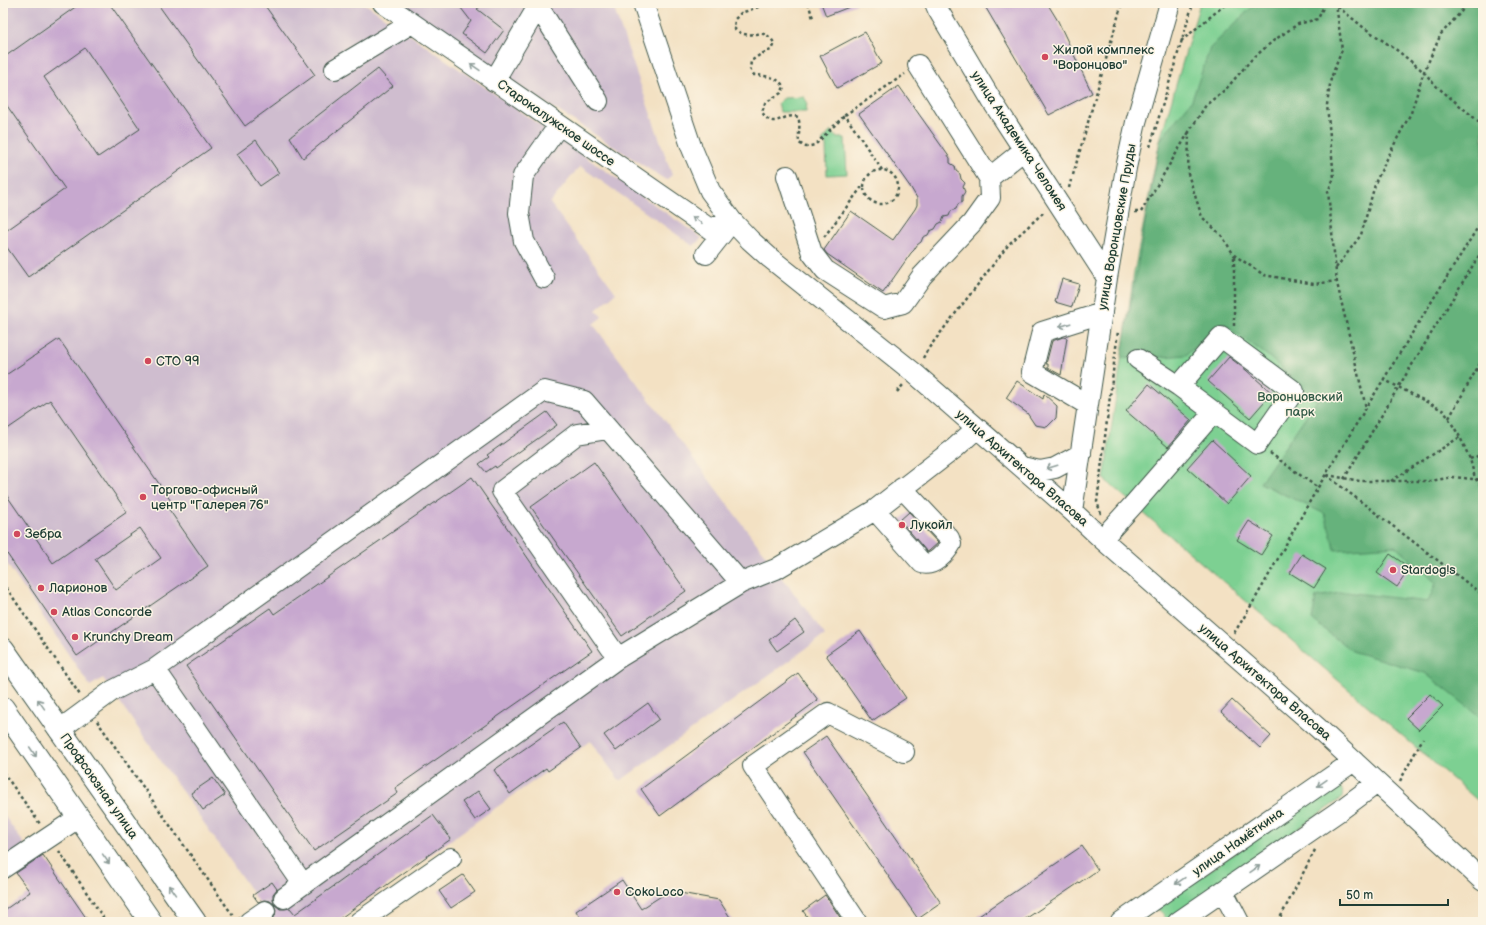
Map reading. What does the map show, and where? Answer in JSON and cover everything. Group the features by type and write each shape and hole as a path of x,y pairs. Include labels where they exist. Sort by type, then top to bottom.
{"main road":[{"name":"Профсоюзная улица","path":"3,649 195,922"},
{"path":"3,708 151,922"}],"street":[{"name":"Старокалужское шоссе","path":"383,3 710,229 732,221"},
{"name":"улица Архитектора Власова","path":"643,3 694,153 710,191 732,221 750,240 770,258 913,372 1072,511 1107,534 1483,880"},
{"name":"улица Академика Челомея","path":"935,3 992,101 1107,278"},
{"name":"улица Воронцовские Пруды","path":"1072,511 1107,278 1126,168 1136,122 1170,3"},
{"path":"494,80 538,4 598,101"},
{"path":"336,69 412,23"},
{"path":"787,176 812,253 825,270 884,308 902,303 922,276 972,223 990,198 989,178 918,65"},
{"path":"544,278 524,241 519,213 523,176 559,125"},
{"path":"989,178 1024,150"},
{"path":"706,254 732,221"},
{"path":"1088,405 1032,372 1042,332 1102,313"},
{"path":"1138,359 1179,386 1257,444 1294,391 1221,337 1179,386"},
{"path":"59,730 112,691 155,669 544,391 584,401 741,583"},
{"path":"1107,534 1214,412"},
{"path":"284,898 618,658 741,583 776,569 875,510 955,448 977,428"},
{"path":"608,429 577,434 502,491 618,658"},
{"path":"1022,467 1040,470 1055,468 1081,454"},
{"path":"875,510 922,562 926,565 931,564 948,549 951,544 949,538 902,488"},
{"path":"155,669 303,884"},
{"path":"857,922 753,766 828,713 904,752"},
{"name":"улица Намёткина","path":"1125,919 1354,761"},
{"path":"1178,922 1342,809 1377,783"},
{"path":"3,868 78,818"},
{"path":"359,922 451,858"},
{"path":"1223,891 1239,922"},
{"path":"1125,919 1135,914 1140,914 1145,916 1151,922"}],"path":[{"path":"770,3 741,13 735,19 734,28 739,33 748,35 762,33 771,37 774,43 771,50 761,54 751,61 750,69 754,75 771,77 780,81 784,87 781,93 765,103 762,112 766,119 773,122 793,116 798,117 800,122 798,143 806,147 815,145 845,115 918,65"},
{"path":"808,3 813,18"},
{"path":"1073,175 1122,3"},
{"path":"1149,149 1193,3"},
{"path":"1181,41 1227,3"},
{"path":"1141,212 1206,105 1226,89 1251,60 1273,42 1298,24 1318,19 1325,3"},
{"path":"1335,268 1361,235 1376,181 1411,113 1424,72 1441,34 1461,12 1466,3"},
{"path":"1337,5 1363,27 1398,51 1424,72 1435,85 1483,125"},
{"path":"1337,5 1342,50 1331,78 1327,105 1334,178 1328,191 1337,281 1366,408"},
{"path":"845,115 882,170"},
{"path":"1189,132 1188,174 1202,217 1222,236 1234,255 1264,275 1314,284 1337,281"},
{"path":"812,253 871,173 882,170 888,171 897,180 898,192 896,197 891,202 886,204 874,203 865,195 863,189 864,183"},
{"path":"897,392 920,364 928,349 1009,244 1047,209 1058,201"},
{"path":"1133,212 1135,205"},
{"path":"1232,637 1252,606 1318,488 1383,379 1483,219"},
{"path":"1344,479 1483,249"},
{"path":"1234,255 1234,347"},
{"path":"1107,534 1097,502 1118,328"},
{"path":"1448,418 1483,358"},
{"path":"1383,379 1399,386 1444,411 1460,437 1470,459 1475,478 1483,488"},
{"path":"1390,482 1460,437"},
{"path":"1257,444 1318,488"},
{"path":"1470,459 1483,454"},
{"path":"1326,475 1360,481 1390,482 1431,481 1453,477 1483,480"},
{"path":"1326,475 1483,595"},
{"path":"3,583 238,922"},
{"path":"1399,783 1423,738"},
{"path":"1278,922 1319,842"}],"shaded area":[{"path":"3,3 364,3 702,238 693,246 580,166 550,203 616,293 596,310 602,317 593,324 825,635 620,781 590,741 335,922 273,922 103,678 90,686 3,558"},
{"path":"399,3 612,3 672,175 666,180 499,73"},
{"path":"3,814 25,845 3,861"}],"green space":[{"name":"Воронцовский парк","path":"1200,3 1483,3 1483,805 1104,479 1134,272 1160,140"},
{"name":"Воронцовский парк","path":"1256,3 1483,3 1483,719 1425,673 1352,651 1312,620 1316,597 1346,592 1428,602 1436,583 1396,546 1335,550 1325,514 1260,483 1317,400 1268,356 1223,323 1186,355 1138,359 1121,358 1160,140 1192,100 1210,48"},
{"path":"804,97 807,102 806,112 780,112 778,103 784,98"},
{"path":"831,131 837,138 845,138 847,174 827,175 826,145 822,141"},
{"path":"1333,784 1341,788 1343,792 1342,798 1165,922 1164,914 1156,908"}],"building":[{"path":"81,3 109,3 211,148 28,277 3,242 3,233 65,189 3,100 3,58","holes":["85,48 140,129 98,157 44,77"]},
{"path":"157,3 263,3 315,75 245,126"},
{"path":"457,3 485,3 477,9 504,30 487,53 462,34 471,21"},
{"path":"821,3 857,3 857,4 826,16"},
{"name":"Жилой комплекс \"Воронцово\"","path":"983,3 1047,3 1058,21 1092,93 1049,115"},
{"path":"865,32 882,63 837,88 820,56"},
{"path":"378,69 393,86 303,158 290,137"},
{"path":"899,86 950,158 950,163 955,166 956,171 960,174 961,179 965,183 963,187 965,192 962,196 962,202 958,204 956,209 951,211 949,216 944,217 942,222 938,224 935,229 930,231 928,235 923,237 921,242 911,253 883,293 827,254 824,250 851,211 893,240 917,205 917,198 911,188 859,114"},
{"path":"256,140 279,173 260,186 237,154"},
{"path":"1062,279 1079,284 1072,307 1055,302"},
{"path":"1063,337 1067,338 1061,375 1048,368 1048,364 1046,364 1052,341"},
{"name":"Торгово-офисный центр \"Галерея 76\"","path":"59,339 173,504 168,508 208,566 77,656 3,548 3,490 53,563 127,512 50,400 3,432 3,377","holes":["140,528 161,558 116,590 95,559"]},
{"path":"1229,357 1272,393 1250,418 1208,381"},
{"path":"1017,381 1043,399 1044,394 1057,406 1056,418 1047,427 1035,425 1027,413 1006,398"},
{"path":"1149,384 1191,420 1168,447 1126,411"},
{"path":"547,412 557,425 496,468 495,466 486,472 479,464 489,457 487,455"},
{"path":"1212,440 1251,476 1227,504 1187,468"},
{"path":"594,462 686,591 622,636 531,507"},
{"path":"472,477 592,651 395,788 398,793 314,851 186,666 270,608 274,614"},
{"path":"909,512 938,543 927,552 900,520"},
{"path":"1249,521 1273,536 1261,555 1237,540"},
{"path":"1302,554 1326,569 1314,588 1290,573"},
{"path":"1390,554 1410,568 1397,587 1377,573"},
{"path":"795,620 804,632 777,651 769,640"},
{"path":"860,631 906,698 872,721 826,655"},
{"path":"798,673 818,700 660,816 641,789"},
{"path":"1430,694 1443,706 1419,730 1406,718"},
{"path":"1232,700 1271,736 1260,748 1221,712"},
{"path":"648,703 659,719 616,751 604,735"},
{"path":"563,722 581,748 548,771 546,768 510,794 494,770"},
{"path":"826,736 941,903 918,919 803,752"},
{"path":"213,778 225,795 203,810 191,793"},
{"path":"478,791 491,809 475,820 462,802"},
{"path":"433,815 451,839 335,922 273,922 272,920 275,916 276,910 274,904 280,909 290,908 295,914"},
{"path":"1082,846 1098,870 1021,922 970,922"},
{"path":"43,855 89,922 3,922 3,911 30,892 16,873"},
{"path":"463,875 475,892 451,908 439,891"},
{"path":"622,880 641,909 669,891 719,900 733,922 583,922 576,911"},
{"path":"272,882 277,889 273,894 274,904 270,901 264,900 258,902 253,895"},
{"path":"825,895 843,922 811,922 803,911"}],"place":[{"name":"Жилой комплекс \"Воронцово\"","path":"1045,57"},
{"name":"СТО 99","path":"148,361"},
{"name":"Торгово-офисный центр \"Галерея 76\"","path":"143,497"},
{"name":"Лукойл","path":"902,525"},
{"name":"Зебра","path":"17,534"},
{"name":"Stardog!s","path":"1393,570"},
{"name":"Ларионов","path":"41,588"},
{"name":"Atlas Concorde","path":"54,612"},
{"name":"Krunchy Dream","path":"75,637"},
{"name":"CokoLoco","path":"617,892"}]}
